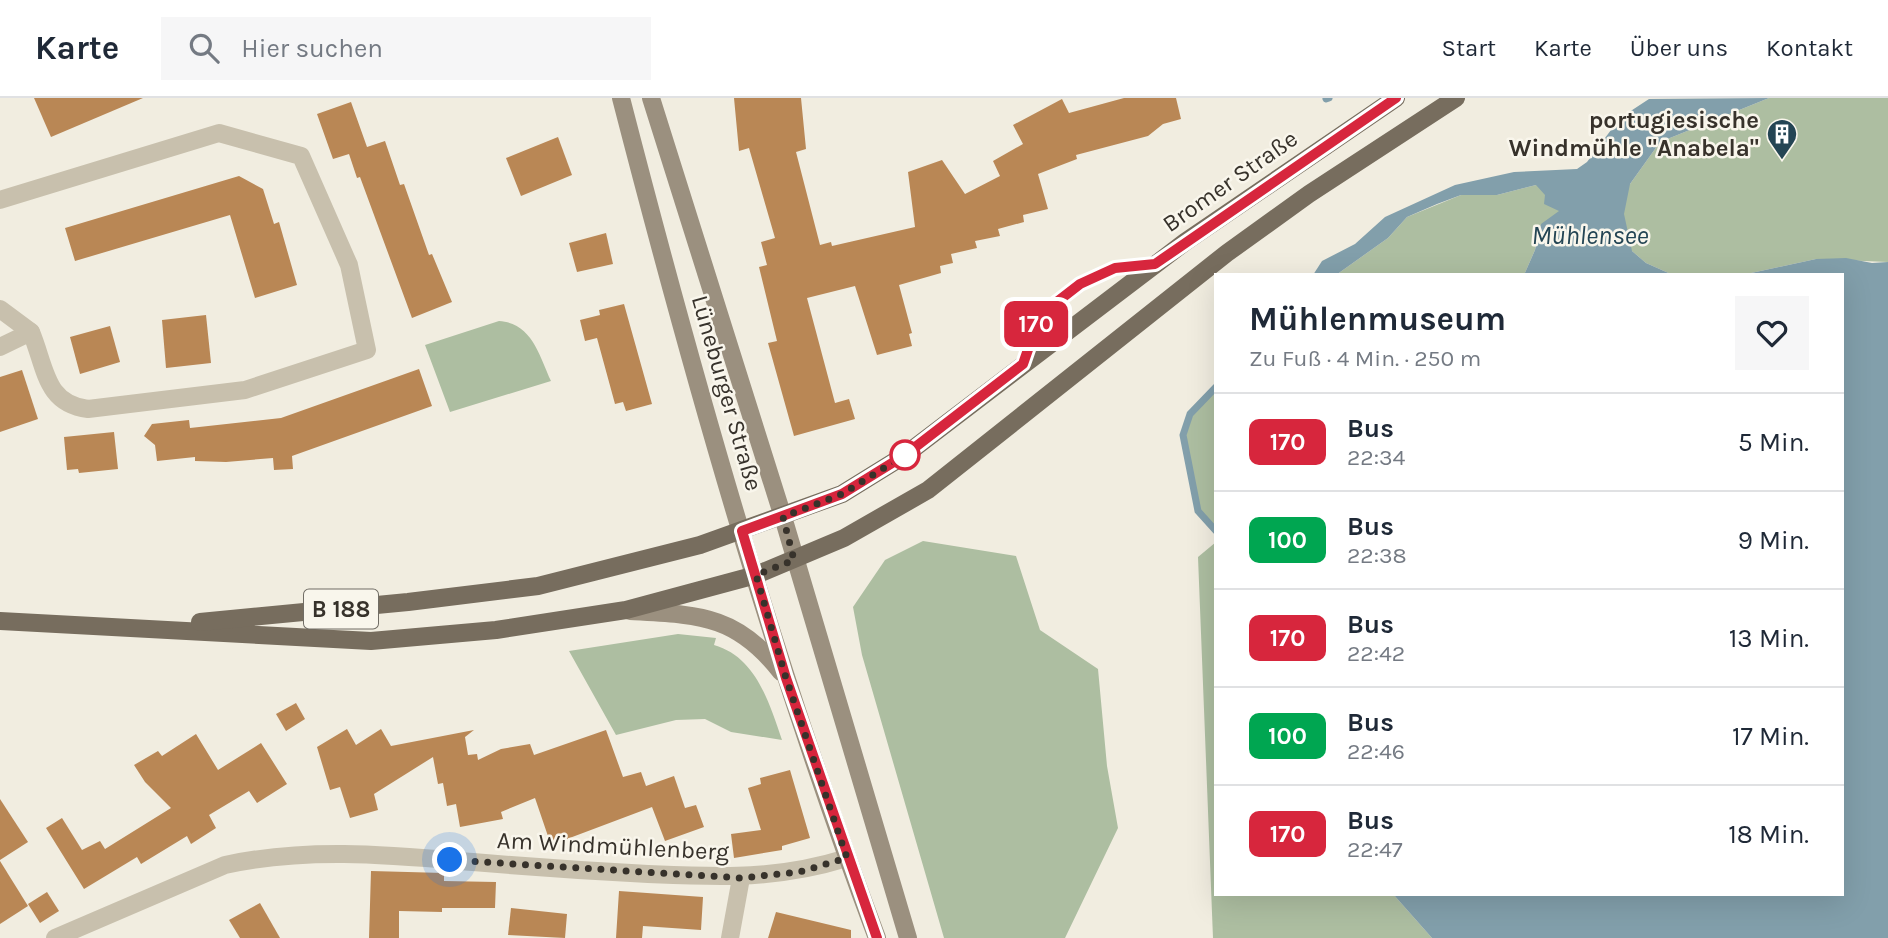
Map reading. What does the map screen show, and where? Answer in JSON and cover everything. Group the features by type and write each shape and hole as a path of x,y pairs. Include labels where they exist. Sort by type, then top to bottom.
{"main road":[{"name":"Bromer Straße","path":"742,531 842,494 905,455 1165,257 1396,98"},
{"name":"B 188","path":"0,621 371,641 496,630 626,610 756,575 844,538 928,490 1227,253 1365,156 1456,98"},
{"name":"B 188","path":"144,627 408,602 538,586 605,571 742,531"}],"street":[{"name":"Lüneburger Straße","path":"621,98 640,176 726,482 786,678 877,938"},
{"name":"Lüneburger Straße","path":"651,98 783,517 908,938"},
{"path":"0,200 219,133 301,156 349,265 367,350 245,390 88,409 70,407 54,394 31,332 0,309"},
{"path":"0,347 31,332"},
{"path":"626,610 698,615 726,625 769,657 786,678"},
{"name":"Am Windmühlenberg","path":"55,938 225,865 254,859 350,852 550,869 741,878 799,872 847,858"},
{"path":"730,938 741,878"}],"green space":[{"path":"1769,98 1888,98 1888,262 1816,259 1751,273 1668,273 1646,263 1632,251 1541,224 1535,250 1525,273 1339,273 1388,238 1407,217 1461,195 1497,195 1536,185 1630,184 1660,142"},
{"path":"499,321 510,323 527,334 551,381 450,412 425,345"},
{"path":"1214,389 1214,529 1198,511 1183,435 1190,414"},
{"path":"923,541 1016,556 1040,630 1098,669 1107,766 1118,828 1065,938 944,938 862,655 853,607 885,560"},
{"path":"1214,544 1214,896 1395,896 1432,938 1213,938 1198,557"},
{"path":"678,634 716,638 714,645 728,651 751,670 766,696 782,740 731,732 705,719 676,720 616,735 569,651"}],"water":[{"name":"Mühlensee","path":"1769,98 1660,142 1630,184 1624,214 1632,251 1646,263 1668,273 1525,273 1535,250 1541,224 1559,211 1544,204 1545,195 1536,185 1497,195 1461,195 1437,204 1407,217 1388,238 1339,273 1314,273 1322,261 1355,244 1385,217 1455,185 1514,172 1577,169 1587,162 1620,118 1649,99"},
{"path":"1846,258 1872,263 1888,262 1888,938 1432,938 1395,896 1844,896 1844,273 1751,273 1816,259"}],"building":[{"path":"34,98 143,98 51,137"},
{"path":"734,98 801,98 806,149 796,152 820,245 831,242 832,246 915,227 908,172 942,160 965,194 1000,176 993,161 1023,144 1013,125 1062,99 1069,113 1124,98 1176,98 1181,119 1163,124 1148,136 1076,155 1077,159 1038,174 1048,209 1023,215 1024,222 998,229 1000,236 975,241 977,248 951,254 953,263 940,266 941,273 899,285 912,333 909,334 912,346 877,355 855,286 807,298 835,403 849,399 855,419 794,436 768,343 777,341 759,267 767,265 761,242 775,238 749,148 739,151"},
{"path":"351,102 367,147 385,141 400,185 404,184 429,255 432,254 452,302 412,318 360,177 357,178 349,154 333,159 317,114"},
{"path":"558,137 572,175 521,196 506,158"},
{"path":"239,176 263,189 274,224 279,222 297,285 255,298 230,215 75,261 65,228"},
{"path":"606,233 613,264 577,272 569,243"},
{"path":"624,304 652,404 626,411 623,402 615,404 597,338 585,341 580,320 600,315 599,310"},
{"path":"206,315 211,363 166,368 162,320"},
{"path":"110,326 120,362 80,374 70,337"},
{"path":"419,369 432,406 292,456 293,469 274,470 273,458 226,462 195,461 195,457 157,461 155,445 144,436 152,424 189,420 190,428 281,418"},
{"path":"22,370 38,419 0,432 0,377"},
{"path":"114,432 118,469 79,473 78,469 67,470 64,437"},
{"path":"296,703 305,719 286,731 276,714"},
{"path":"347,729 356,745 381,729 391,746 474,730 465,737 468,755 477,754 478,760 501,749 530,744 534,755 606,730 623,777 641,772 646,786 674,776 685,808 696,805 704,827 665,841 652,807 551,845 535,798 501,812 503,819 460,827 456,804 447,806 443,783 438,784 433,757 374,794 378,810 350,818 340,787 330,790 317,747"},
{"path":"196,734 218,770 261,743 287,784 257,803 249,791 209,815 216,828 191,844 187,836 141,864 137,857 84,889 46,828 62,818 82,850 100,841 105,849 171,808 145,782 134,765 158,751 162,756"},
{"path":"790,770 810,838 782,846 782,850 734,858 731,834 761,830 748,788 761,784 760,778"},
{"path":"0,799 28,842 0,860"},
{"path":"0,861 28,906 0,924"},
{"path":"371,871 444,873 444,881 496,882 495,908 442,908 442,912 399,911 399,938 369,938"},
{"path":"619,891 703,897 701,930 643,926 642,938 616,938"},
{"path":"47,892 59,911 40,923 28,904"},
{"path":"260,903 280,938 240,938 229,920"},
{"path":"511,908 567,914 565,938 508,935"},
{"path":"776,912 851,930 851,938 768,938"}],"waterway":[{"path":"1214,389 1190,414 1183,435 1198,511 1214,529"}],"bus line":[{"name":"170","path":"877,938 786,678 742,531 842,494 905,455 1023,364 1040,315 1080,284 1115,268 1155,264 1396,98"}],"place":[{"name":"portugiesische Windmühle \"Anabela\"","path":"1782,161"}],"route":[{"path":"450,860 550,869 741,878 799,872 847,858 786,678 756,575 794,560 783,517 842,494 905,455"}]}
